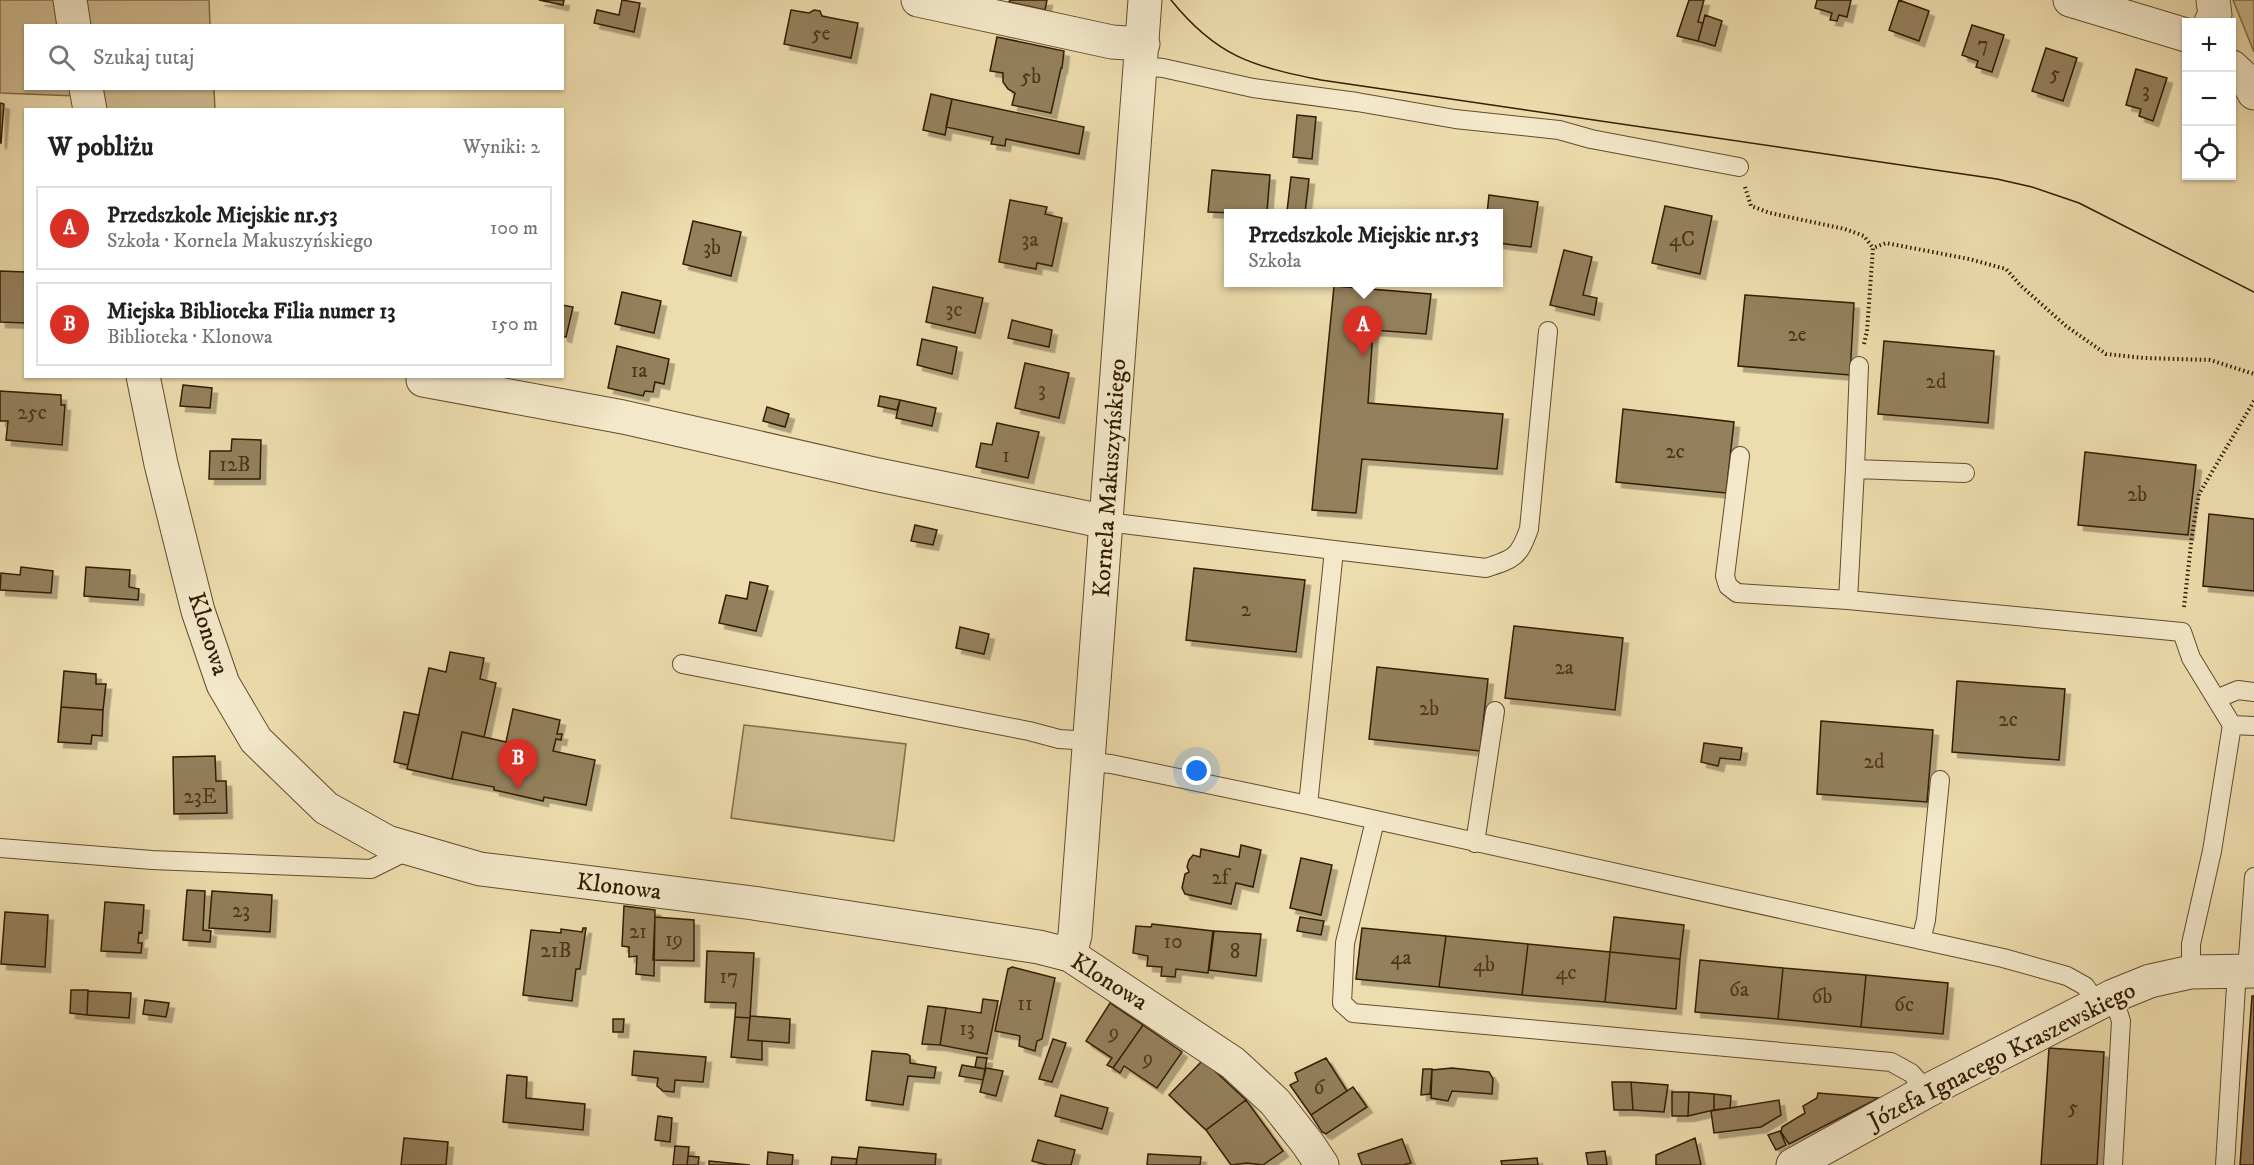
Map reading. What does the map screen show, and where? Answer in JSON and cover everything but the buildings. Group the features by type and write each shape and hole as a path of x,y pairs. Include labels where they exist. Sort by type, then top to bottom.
{"street":[{"path":"70,0 74,24"},
{"path":"918,0 1112,42 1142,55"},
{"name":"Kornela Makuszyńskiego","path":"1070,955 1076,935 1145,0"},
{"path":"2070,0 2182,34"},
{"path":"2213,0 2213,18"},
{"path":"2236,71 2248,82 2254,93"},
{"path":"86,90 90,108"},
{"name":"Klonowa","path":"143,378 160,464 195,599 223,684 256,740 326,808 387,842 480,869 753,903 1039,947 1070,955 1233,1063 1275,1102 1322,1165"},
{"path":"423,380 623,417 874,474 1107,522"},
{"name":"Józefa Ignacego Kraszewskiego","path":"1793,1165 1927,1091 2105,999 2150,981 2191,972 2246,970"}],"lane":[{"path":"1142,55 1163,68 1253,88 1357,102 1455,119 1559,130 1591,139 1739,167"},
{"path":"1107,522 1486,568 1506,561 1522,549 1529,530 1548,331"},
{"path":"1848,600 1859,366"},
{"path":"1740,456 1725,576 1728,586 1737,593 1848,600 2182,632 2191,658 2232,725 2212,851 2191,944 2191,972"},
{"path":"1855,469 1965,473"},
{"path":"1308,805 1334,550"},
{"path":"682,664 1029,730 1090,751 1111,764 1308,805 2003,958 2067,976 2105,999 2121,1021 2113,1165"},
{"path":"2216,699 2238,690 2254,692"},
{"path":"1475,843 1496,711"},
{"path":"2232,725 2254,726"},
{"path":"1921,940 1926,920 1940,780"},
{"path":"1375,821 1345,943 1342,1003 1353,1013 1891,1062 1911,1073 1927,1091"},
{"path":"0,848 152,860 371,869 411,849"},
{"path":"2225,1165 2254,877"}],"path":[{"path":"1739,167 1751,206 1770,213 1845,229 1864,236 1873,248 1867,332 1859,366"},
{"path":"1873,248 1886,243 1969,259 2006,269 2021,286 2066,326 2106,354 2144,358 2210,360 2254,374"},
{"path":"2182,632 2192,535 2199,494 2254,401"}],"shaded area":[{"path":"0,0 209,0 210,24 24,24 24,90 214,90 215,108 107,108 103,97 0,93"},
{"path":"2233,0 2254,0 2254,52"},
{"path":"744,725 906,744 894,841 731,818"}],"tram line":[{"path":"1171,0 1204,35 1220,47 1255,64 1297,75 1997,179 2032,187 2079,203 2254,292"}],"place":[{"name":"Przedszkole Miejskie nr.53","path":"1363,356"},
{"name":"Miejska Biblioteka Filia numer 13","path":"518,789"}]}
